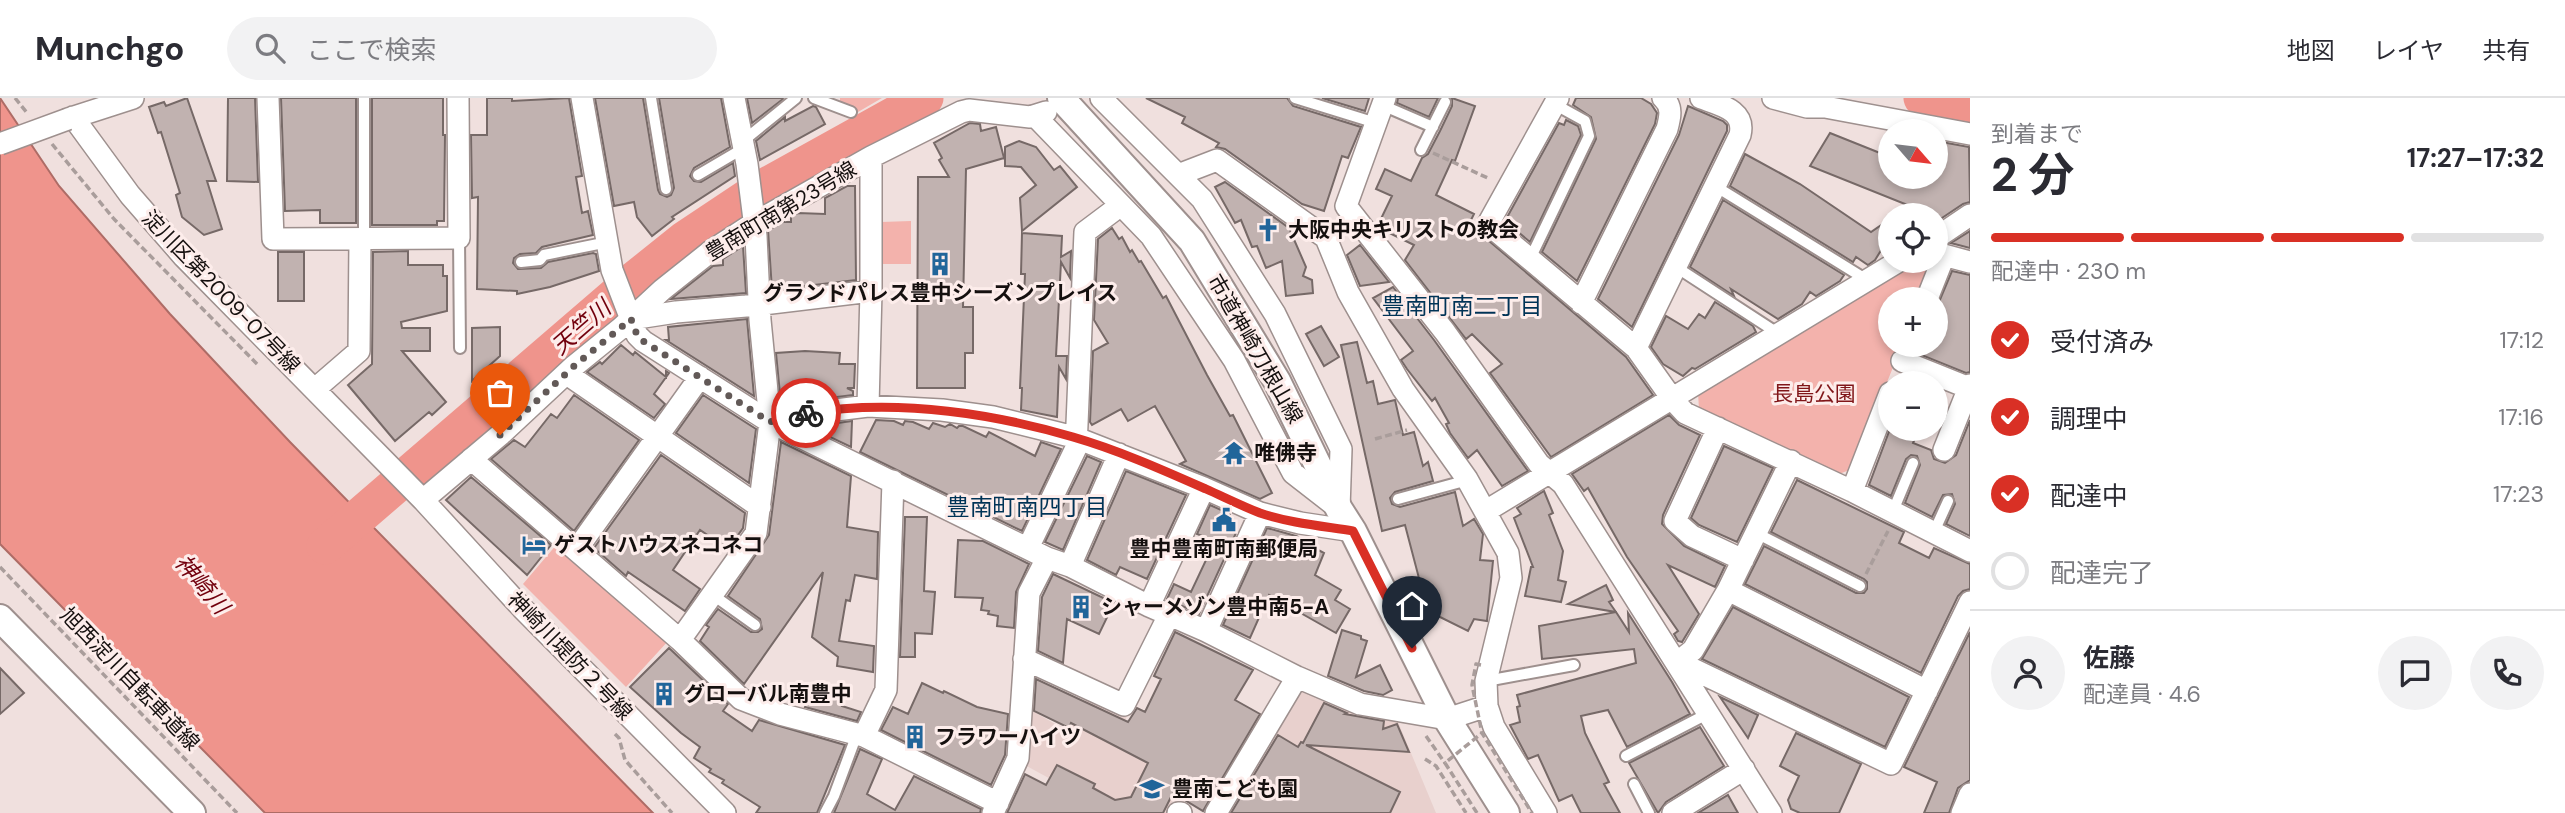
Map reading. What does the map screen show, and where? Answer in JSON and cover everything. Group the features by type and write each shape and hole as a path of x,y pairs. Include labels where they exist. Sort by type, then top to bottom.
{"street":[{"path":"0,144 133,98"},
{"path":"268,98 272,239 459,238 458,98"},
{"path":"582,98 612,270 637,335 643,341 770,422 1297,677 1360,704 1447,719 1487,706"},
{"path":"680,640 756,534 770,422 748,172 734,98"},
{"path":"1101,98 1202,199 1275,314 1341,449 1346,520"},
{"path":"1581,303 1667,129 1670,112 1668,103 1663,98"},
{"path":"1636,348 1741,135 1742,122 1727,108 1701,98"},
{"path":"1773,98 1807,107 1825,107 1970,134"},
{"path":"1557,102 1488,224 1636,348 1672,400 1685,413 1791,461 1970,551"},
{"path":"1047,109 1121,205 1151,236 1234,360 1293,473 1346,520"},
{"name":"豊南町南第23号線","path":"421,498 500,435 630,316 753,220 961,112 1047,109"},
{"name":"市道神崎刀根山線","path":"1047,109 1192,241 1277,381 1447,719 1506,813"},
{"path":"1326,237 1346,206 1381,109"},
{"name":"淀川区第2009-07号線","path":"71,118 139,206 184,257 421,498"},
{"path":"868,406 871,157"},
{"path":"1178,175 1217,160 1326,237 1348,292 1403,389 1468,480 1508,554 1511,578 1484,673 1487,706 1494,727 1546,813"},
{"path":"471,459 680,640 741,699 780,714 861,735 995,808 1018,758 1029,593 1038,553 1076,448 1074,437 1085,232 1121,205"},
{"path":"1346,206 1445,332 1539,464 1563,484 1771,813"},
{"path":"1948,238 1970,215"},
{"path":"315,389 359,351 362,239"},
{"path":"1948,253 1970,262"},
{"path":"1486,512 1879,273"},
{"path":"630,316 871,290"},
{"path":"1914,357 1969,386 1944,450"},
{"path":"566,374 760,507"},
{"path":"577,549 700,377"},
{"path":"770,422 787,416 868,406 942,410 993,417 1074,437 1260,513 1300,523 1346,520"},
{"path":"1852,491 1878,424"},
{"path":"1718,428 1675,521 1692,536 1742,560"},
{"path":"1070,566 1119,454"},
{"path":"1678,662 1693,650 1728,590 1791,461"},
{"path":"861,735 886,690 893,481"},
{"path":"1149,606 1204,488"},
{"name":"神崎川堤防２号線","path":"421,498 522,608 725,813"},
{"path":"1206,631 1260,513"},
{"path":"1728,590 1927,691"},
{"path":"1678,662 1891,764 1970,602"},
{"path":"1024,659 1124,705 1169,615"},
{"path":"0,618 192,813"},
{"path":"1216,813 1297,677"},
{"path":"1675,813 1744,769"},
{"path":"1962,813 1970,794"}],"lane":[{"path":"362,239 364,98"},
{"path":"651,98 666,189"},
{"path":"698,175 743,145 796,98"},
{"path":"814,98 850,112"},
{"path":"1296,98 1381,109 1433,127"},
{"path":"1422,149 1445,102"},
{"path":"1530,259 1589,136 1584,121 1557,102"},
{"path":"1715,186 1867,280"},
{"path":"459,238 460,348"},
{"path":"521,262 540,260 544,255 608,242"},
{"path":"1676,267 1779,334"},
{"path":"1895,512 1913,463"},
{"path":"1398,499 1468,480"},
{"path":"1934,532 1948,501"},
{"path":"1756,533 1860,586"},
{"path":"713,595 755,625"},
{"path":"1484,673 1574,665"},
{"path":"1626,756 1709,713"},
{"path":"825,813 861,735"},
{"path":"1634,784 1649,813"}],"path":[{"path":"1422,149 1509,187"},
{"path":"1375,439 1427,424"},
{"path":"1860,586 1895,512"},
{"name":"旭西淀川自転車道線","path":"0,567 237,813"},
{"path":"1484,673 1476,664 1472,685 1482,733 1532,813"},
{"path":"1423,732 1477,813"},
{"path":"1445,763 1482,733"},
{"path":"1425,759 1436,766 1466,813"}],"shaded area":[{"path":"1299,688 1396,717 1436,813 1220,813"},
{"path":"1087,696 1127,716 1120,731 1191,768 1166,813 1113,813 1023,764 1029,709 1069,732"}],"green space":[{"path":"840,98 882,98 858,112 840,103"},
{"path":"911,221 911,264 882,264 881,222"},
{"name":"長島公園","path":"1890,273 1931,273 1925,287 1878,287 1878,357 1897,357 1892,371 1878,371 1878,405 1852,469 1839,474 1699,410 1698,392"},
{"path":"557,544 669,640 626,687 523,584"}],"water":[{"name":"神崎川","path":"0,98 59,186 170,314 290,442 653,813 265,813 0,544"}],"building":[{"path":"187,98 216,181 207,181 222,229 204,235 182,217 176,195 180,193 161,132 158,133 149,107 164,102 166,106"},
{"path":"228,98 255,98 258,182 227,181"},
{"path":"281,98 356,98 356,223 320,223 320,210 285,211"},
{"path":"372,98 443,98 444,221 437,221 437,225 372,225"},
{"path":"487,98 512,98 512,101 569,98 582,176 576,177 582,213 588,211 593,235 542,247 536,253 520,254 514,258 513,263 518,269 541,268 548,262 593,253 596,254 599,271 550,287 517,294 517,291 477,289 478,197 472,198 471,135 487,135"},
{"path":"595,98 643,98 658,190 667,197 674,188 659,98 721,98 730,147 694,168 690,176 694,181 701,182 733,163 735,176 672,217 674,219 652,236 637,217 634,202 614,206"},
{"path":"747,98 782,98 783,99 752,123"},
{"path":"1146,98 1287,98 1293,106 1361,127 1348,158 1342,156 1324,211 1302,204 1225,149 1216,147 1219,143 1182,123 1185,117"},
{"path":"1322,98 1369,98 1365,111"},
{"path":"1398,98 1438,98 1429,117 1397,103"},
{"path":"1452,98 1475,106 1455,161 1452,160 1436,195 1474,214 1469,224 1626,357 1653,395 1551,457 1490,373 1502,364 1472,334 1466,339 1405,260 1414,245 1378,225 1392,196 1376,189 1385,169 1411,181 1440,131 1452,106"},
{"path":"1576,98 1641,98 1651,104 1657,113 1655,124 1577,281 1542,252 1596,139 1591,117 1573,105"},
{"path":"813,106 825,124 760,160 756,141 785,117 785,121"},
{"path":"1688,106 1723,121 1727,125 1727,131 1632,327 1598,299 1679,135"},
{"path":"1566,120 1578,126 1581,135 1530,242 1505,221 1559,123 1564,125"},
{"name":"グランドパレス豊中シーズンプレイス","path":"970,123 980,124 981,131 996,127 1004,158 966,169 963,307 973,307 973,353 965,353 965,388 917,388 918,177 949,177 939,160 942,158 934,143"},
{"path":"1830,133 1878,152 1878,189 1948,189 1948,143 1969,147 1970,202 1948,214 1948,203 1902,203 1810,166"},
{"path":"1019,141 1036,147 1054,170 1060,166 1077,187 1022,231 1020,198 1036,185 1021,167 1005,166 1005,147"},
{"path":"1745,154 1800,184 1871,232 1878,227 1878,255 1868,265 1856,257 1853,262 1730,186"},
{"path":"1225,182 1289,228 1306,267 1303,276 1312,280 1313,293 1286,296 1282,261 1266,268 1257,246 1252,247 1241,220 1235,223 1215,187"},
{"path":"847,186 855,186 856,280 772,290 768,230 783,222 791,222 791,217 798,213 825,214 825,198"},
{"path":"1723,200 1844,275 1840,281 1816,296 1810,292 1802,304 1778,319 1731,289 1734,296 1690,267"},
{"path":"1112,228 1119,239 1122,237 1130,252 1132,250 1139,262 1141,261 1163,298 1166,296 1230,416 1233,415 1272,493 1260,499 1180,464 1186,461 1155,406 1128,421 1121,409 1092,425 1090,422 1093,351 1108,343 1094,320 1098,239"},
{"path":"1970,231 1970,248 1951,243"},
{"path":"1022,233 1062,236 1061,257 1071,251 1070,278 1061,262 1056,356 1067,356 1066,379 1059,367 1057,417 1021,410 1025,274 1021,274"},
{"path":"1360,245 1389,282 1360,286 1347,255"},
{"path":"743,246 746,293 671,299 713,266 723,265 723,259"},
{"path":"408,251 408,265 443,265 443,276 447,276 447,311 401,322 402,328 430,328 430,351 402,351 446,402 432,415 429,412 395,441 348,385 372,364 373,252"},
{"path":"278,252 304,252 304,301 278,301"},
{"path":"1952,271 1970,275 1970,372 1966,373 1926,357 1948,357 1948,287 1945,287"},
{"path":"1393,287 1528,471 1502,486 1477,450 1468,458 1450,433 1446,424 1449,423 1435,398 1432,401 1401,360 1413,351 1373,298"},
{"path":"1715,302 1753,326 1756,332 1695,369 1692,368 1683,376 1663,364 1651,347 1666,316 1688,329 1699,314 1705,318"},
{"path":"747,319 754,396 666,340 669,340 668,327"},
{"path":"1321,326 1339,357 1324,366 1306,334"},
{"path":"500,327 500,356 472,381 472,328"},
{"path":"1357,342 1367,383 1373,381 1378,404 1395,400 1403,435 1414,432 1423,466 1428,462 1433,481 1395,492 1390,498 1392,504 1400,507 1455,492 1463,526 1474,519 1483,534 1480,560 1493,561 1487,621 1474,619 1468,631 1436,615 1433,624 1419,604 1420,582 1405,525 1382,531 1341,345"},
{"path":"621,345 633,355 635,352 666,377 666,371 669,373 654,394 665,404 654,418 587,372 600,362 602,364"},
{"path":"776,353 840,353 839,364 855,364 854,388 847,388 853,391 853,395 781,404"},
{"path":"574,395 639,440 574,531 491,459 514,440 525,447 551,414 557,418"},
{"path":"703,395 756,429 749,483 676,433"},
{"path":"1669,415 1679,425 1700,435 1663,515 1662,524 1684,546 1725,566 1715,587 1668,565 1699,614 1682,642 1678,641 1674,634 1678,631 1627,557 1588,488 1584,491 1572,474"},
{"path":"876,420 894,421 903,425 905,421 913,422 929,429 933,423 945,427 950,424 957,428 963,426 986,437 989,432 1035,456 1041,442 1061,449 1022,531 860,452"},
{"path":"1970,420 1970,536 1946,524 1955,504 1952,494 1943,495 1932,517 1905,503 1920,465 1917,456 1911,455 1906,459 1891,496 1869,485 1886,441 1914,441 1913,443 1931,450 1934,459 1945,463 1956,455"},
{"path":"852,421 851,447 809,427"},
{"path":"781,442 851,476 847,527 878,532 877,579 855,575 850,601 846,600 839,641 874,646 873,672 837,666 838,657 812,637 823,572 744,684 700,641 709,627 706,625 718,609 751,632 762,629 760,619 728,596 769,535"},
{"path":"1724,446 1773,468 1737,542 1699,525 1691,518"},
{"path":"661,455 745,513 743,528 728,549 700,530 673,570 700,589 685,611 628,572 626,576 594,548"},
{"path":"1087,456 1101,462 1063,550 1045,542"},
{"path":"1126,471 1186,495 1147,579 1120,567 1116,575 1087,560"},
{"path":"471,477 551,545 527,575 446,500"},
{"path":"1797,480 1904,532 1899,543 1929,558 1934,548 1970,564 1970,589 1958,596 1921,673 1745,584 1764,546 1856,593 1864,593 1867,589 1864,579 1771,532"},
{"path":"1544,491 1553,513 1549,515 1563,551 1558,580 1566,582 1561,602 1525,596 1533,567 1514,518 1521,514 1517,508"},
{"path":"1210,505 1230,514 1224,528 1236,533 1199,614 1167,599 1174,584 1191,592 1215,541 1197,534"},
{"path":"905,517 927,517 924,591 935,592 932,634 915,633 915,657 900,657"},
{"path":"1267,528 1310,542 1309,545 1324,553 1315,575 1341,590 1335,600 1350,609 1336,633 1269,595 1250,638 1223,625"},
{"path":"958,540 983,541 1029,564 1016,592 1014,628 997,626 998,616 981,610 983,598 955,597"},
{"path":"1053,574 1114,603 1099,634 1067,619 1063,663 1038,651 1042,597"},
{"path":"1606,585 1613,600 1609,602 1616,612 1568,604"},
{"path":"1733,607 1909,697 1885,747 1702,659"},
{"path":"1616,612 1629,632 1628,613 1690,714 1627,747 1608,710 1581,716 1585,733 1609,782 1604,784 1620,813 1581,813 1572,795 1559,801 1538,755 1528,759 1510,725 1520,722 1517,695 1636,663 1634,649 1542,659 1539,626"},
{"path":"1342,630 1361,636 1361,639 1367,641 1356,677 1380,665 1392,690 1383,695 1364,691 1328,676"},
{"path":"1175,632 1253,670 1235,700 1260,714 1203,811 1173,793 1163,813 1007,813 1025,774 1046,785 1057,765 1095,784 1093,788 1115,800 1131,797 1148,763 1071,723 1069,728 1034,711 1036,679 1128,722 1137,708 1145,712 1161,679 1154,676"},
{"path":"1970,632 1970,780 1958,788 1949,813 1924,813 1937,782 1904,767"},
{"path":"669,648 728,704 723,711 752,731 759,720 845,745 817,813 756,813 760,807 722,783 724,780 709,772 711,769 694,758 700,747 630,687"},
{"path":"0,668 24,693 0,714"},
{"path":"922,683 977,707 1008,714 1005,755 991,785 881,730 893,707 908,714"},
{"path":"813,691 843,701 842,706 861,712 857,721 805,707"},
{"path":"1720,697 1758,715 1748,738"},
{"path":"1324,703 1347,713 1345,714 1384,721 1383,729 1397,724 1409,752 1306,745 1400,792 1390,813 1231,813 1278,735 1298,747 1303,743"},
{"path":"1700,727 1724,766 1666,802 1658,813 1629,763"},
{"path":"1796,733 1861,764 1839,813 1800,813 1791,809 1788,800 1799,776 1780,766"},
{"path":"860,749 882,759 867,794 895,810 914,776 981,809 980,813 834,813"},
{"path":"1728,795 1738,813 1698,813"}],"waterway":[{"name":"天竺川","path":"325,546 629,284 684,240 759,190 925,98"},
{"name":"天竺川","path":"1922,98 1970,107"}],"way so far":[{"path":"500,435 573,367 631,319 637,335 643,341 770,422 806,413"}],"place":[{"name":"大阪中央キリストの教会","path":"1268,230"},
{"name":"グランドパレス豊中シーズンプレイス","path":"940,264"},
{"name":"唯佛寺","path":"1234,453"},
{"name":"豊中豊南町南郵便局","path":"1224,520"},
{"name":"ゲストハウスネコネコ","path":"534,545"},
{"name":"シャーメゾン豊中南5-A","path":"1081,607"},
{"name":"グローバル南豊中","path":"664,694"},
{"name":"フラワーハイツ","path":"915,737"},
{"name":"豊南こども園","path":"1152,789"}],"district":[{"name":"豊南町南二丁目","path":"1462,306"},
{"name":"豊南町南四丁目","path":"1027,507"}],"route":[{"path":"806,413 868,406 942,410 993,417 1074,437 1260,513 1300,523 1353,531 1412,648"}]}
